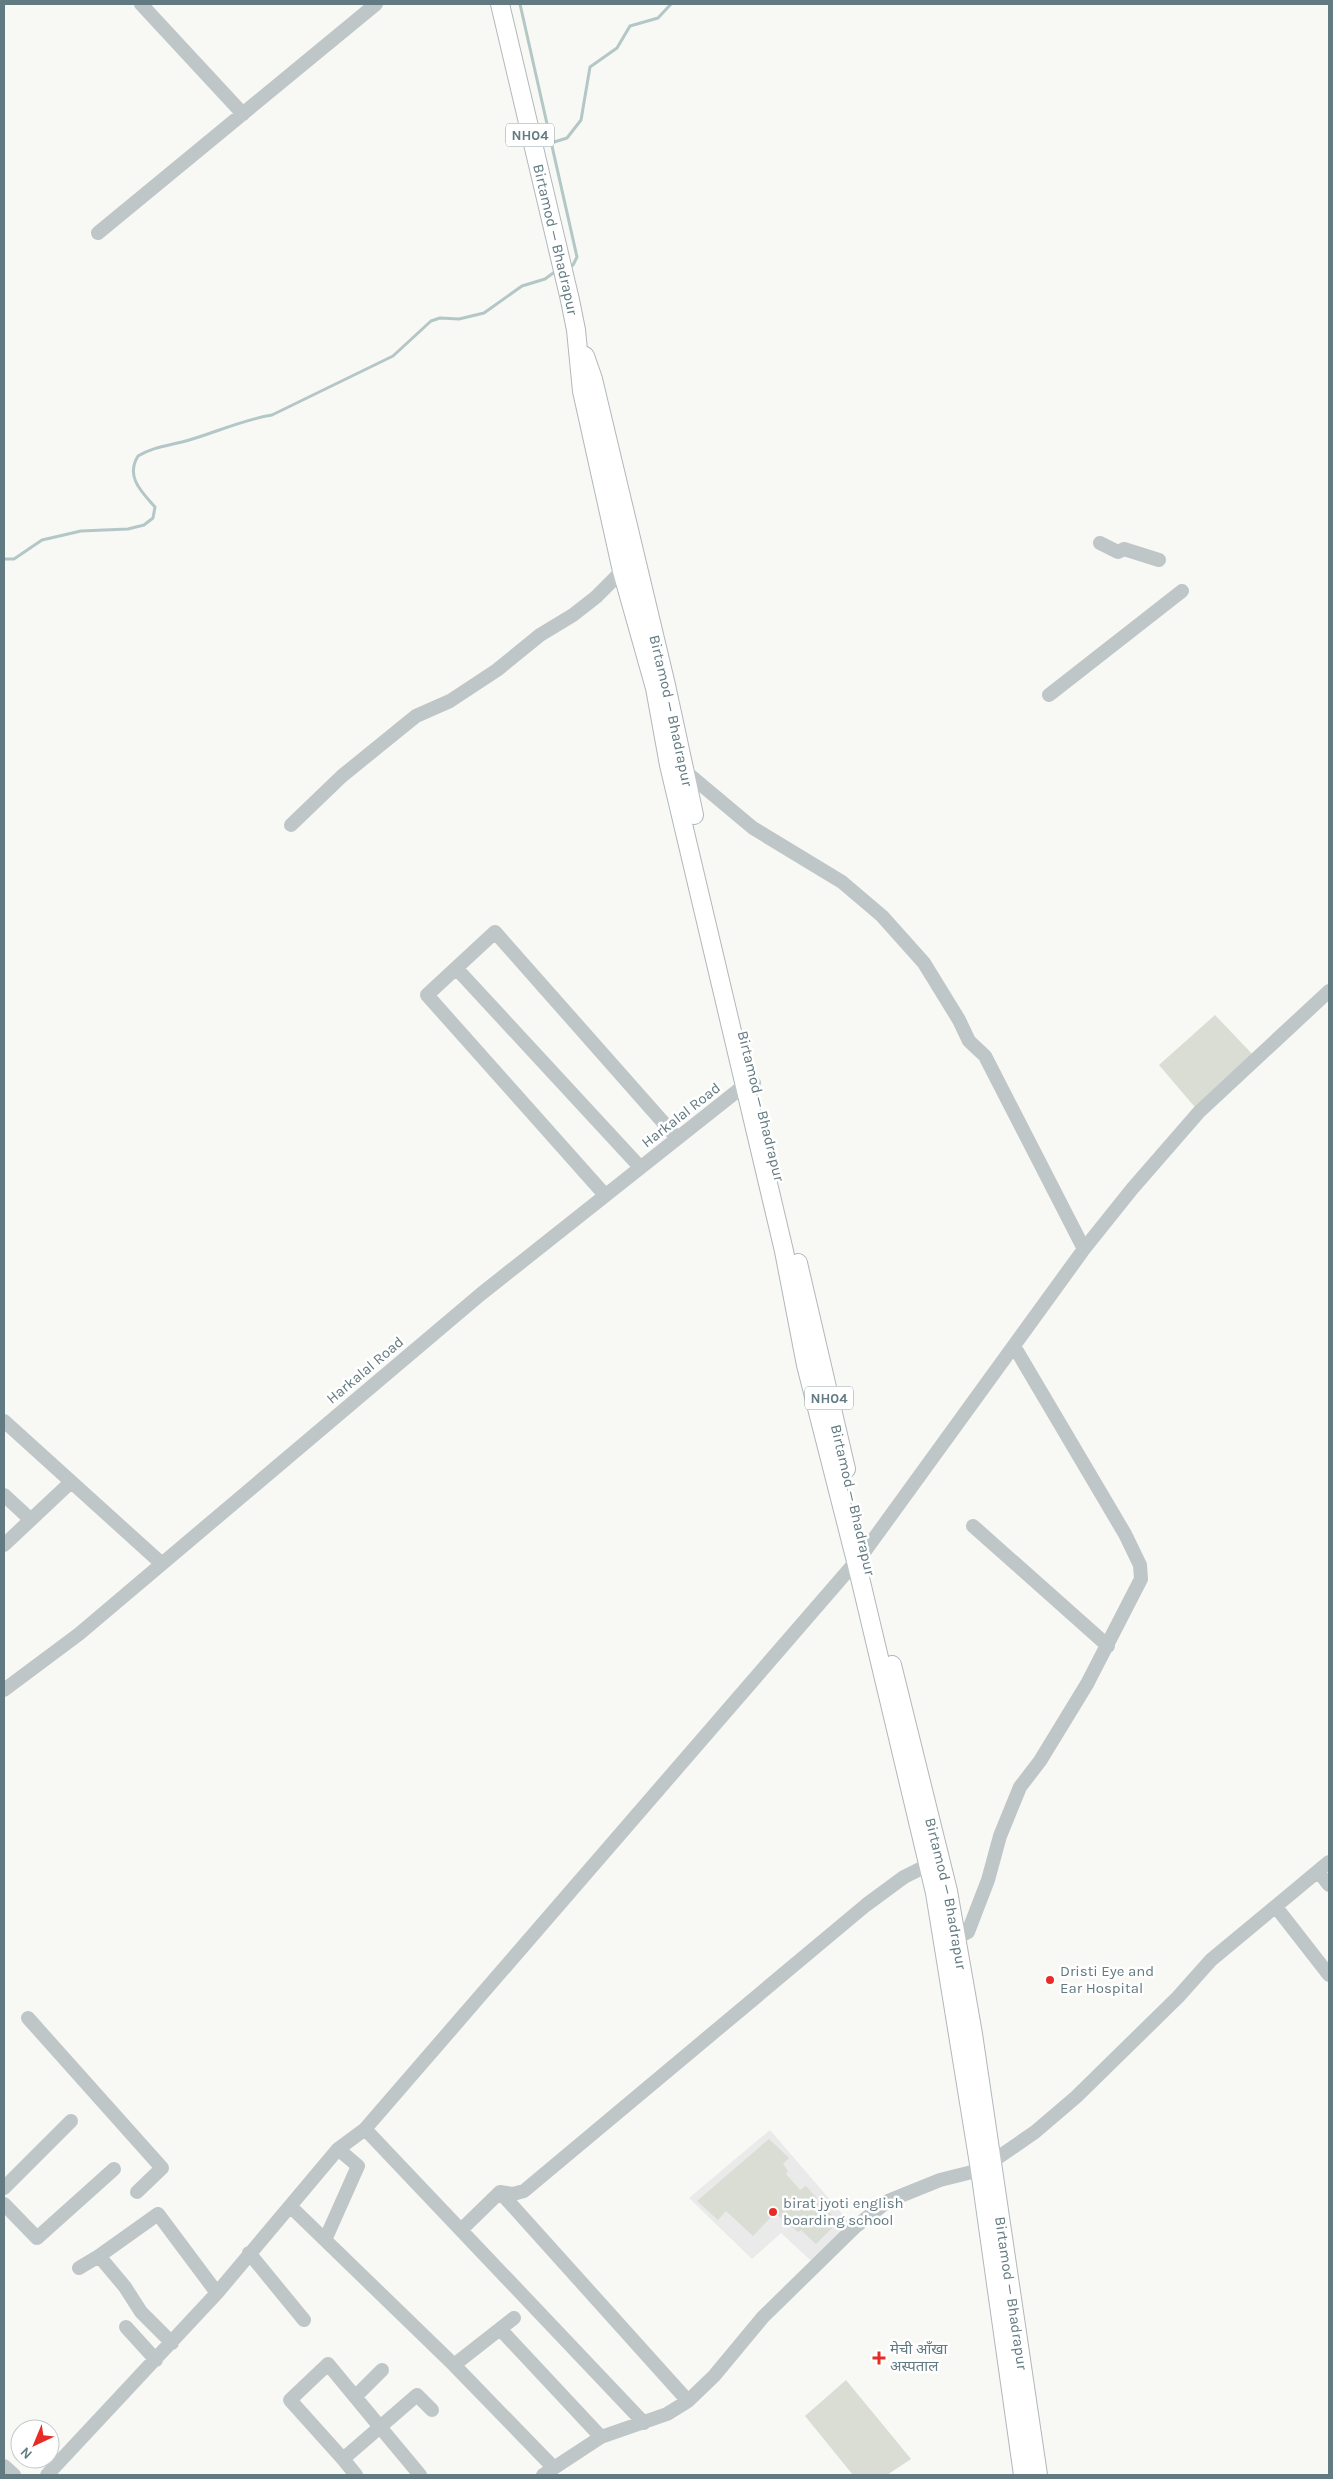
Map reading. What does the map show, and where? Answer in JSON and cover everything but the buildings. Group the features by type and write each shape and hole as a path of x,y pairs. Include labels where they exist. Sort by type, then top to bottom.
{"main road":[{"name":"Birtamod — Bhadrapur","path":"500,4 537,167 563,268 576,330 582,391 622,571 676,766 790,1250 806,1365 861,1556 948,1890 956,1938 954,1966"},
{"name":"Birtamod — Bhadrapur","path":"576,330 593,379 665,680 676,766"},
{"name":"Birtamod — Bhadrapur","path":"861,1556 928,1865 954,1966 986,2165 1014,2359 1038,2475"},
{"name":"Birtamod — Bhadrapur","path":"1014,2359 1023,2475"}],"street":[{"path":"141,4 243,114"},
{"path":"98,233 376,4"},
{"path":"1100,543 1118,552 1124,549 1159,560"},
{"path":"291,825 342,776 416,716 450,700 497,670 540,635 573,615 596,597 622,571"},
{"path":"1049,696 1182,591"},
{"path":"676,766 753,828 858,894 899,932 924,963 967,1033 969,1041 985,1056 1084,1249"},
{"path":"605,1195 427,995 495,932 677,1138"},
{"path":"456,968 640,1167"},
{"path":"47,2475 217,2293 338,2149 365,2129 861,1556 1084,1249 1198,1112 1329,991"},
{"name":"Harkalal Road","path":"4,1690 79,1634 463,1309 640,1167 750,1084"},
{"path":"956,1938 968,1932 988,1880 1000,1836 1020,1787 1040,1761 1073,1707 1108,1646 1141,1579 1140,1565 1124,1534 1014,1346"},
{"path":"4,1421 161,1563"},
{"path":"4,1545 71,1482"},
{"path":"4,1495 30,1519"},
{"path":"973,1526 1108,1646"},
{"path":"290,2206 454,2365 548,2471 601,2437 667,2414 688,2401 714,2376 763,2317 855,2227 888,2201 940,2180 986,2165 1035,2132 1076,2097 1178,1997 1211,1960 1329,1862"},
{"path":"500,2192 513,2194 524,2191 866,1905 904,1877 928,1865"},
{"path":"1318,1871 1329,1886"},
{"path":"1276,1907 1329,1975"},
{"path":"28,2018 162,2168 137,2192"},
{"path":"4,2188 71,2121"},
{"path":"365,2129 644,2423"},
{"path":"325,2240 358,2166 338,2149"},
{"path":"4,2204 37,2238 114,2169"},
{"path":"461,2230 500,2192"},
{"path":"500,2192 688,2401"},
{"path":"79,2268 158,2214 217,2293"},
{"path":"249,2253 304,2320"},
{"path":"99,2256 125,2287 141,2312 172,2343"},
{"path":"454,2365 514,2318"},
{"path":"126,2327 156,2360"},
{"path":"500,2329 601,2437"},
{"path":"356,2475 290,2400 328,2364 420,2475"},
{"path":"355,2397 382,2370"},
{"path":"342,2459 417,2395 432,2410"},
{"path":"4,2466 14,2475"}],"shaded area":[{"path":"1215,1015 1256,1058 1199,1112 1159,1065"},
{"name":"birat jyoti english boarding school","path":"770,2130 856,2230 821,2270 781,2233 752,2259 689,2198"},
{"path":"769,2139 789,2158 783,2164 788,2171 786,2174 800,2190 806,2186 838,2222 816,2244 801,2230 798,2232 775,2213 753,2236 726,2211 718,2220 697,2201"},
{"path":"846,2380 911,2459 887,2475 853,2475 805,2416"}],"waterway":[{"path":"520,4 577,257 573,265 567,267"},
{"path":"551,143 567,138 581,120 590,67 617,48 630,26 658,18 671,4"},
{"path":"4,559 14,559 42,540 81,531 128,529 144,525 153,518 155,507 140,490 134,477 134,464 138,456 154,449 193,439 249,420 272,415 393,356 431,321 440,318 459,319 484,313 522,286 545,279 556,271"}],"place":[{"name":"Dristi Eye and Ear Hospital","path":"1050,1980"},
{"name":"birat jyoti english boarding school","path":"773,2212"},
{"name":"मेची आँखा अस्पताल","path":"879,2358"}]}
